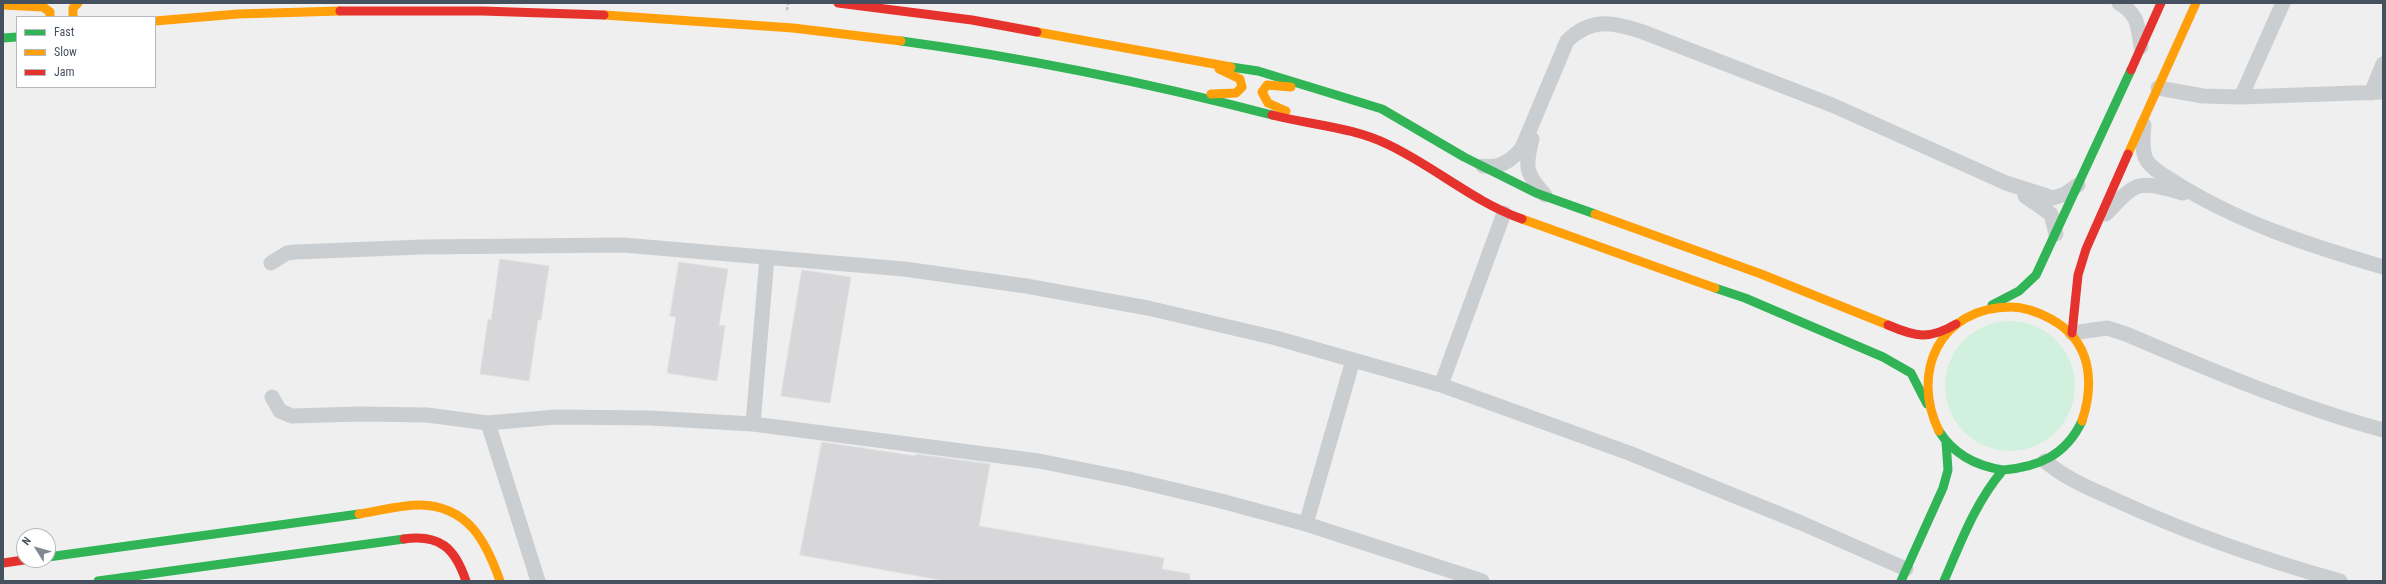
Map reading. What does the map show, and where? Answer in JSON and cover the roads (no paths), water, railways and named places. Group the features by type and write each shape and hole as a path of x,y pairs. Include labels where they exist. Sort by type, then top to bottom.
{"street":[{"path":"73,16 73,8 78,3"},
{"path":"838,3 972,20 1258,71 1331,92 1382,109 1480,166 1546,196 1761,274 1907,333 1927,338 1939,334 1976,312 2000,302 2030,283 2056,234 2080,183 2161,3"},
{"path":"2119,3 2130,10 2135,17 2141,47"},
{"path":"2072,333 2078,275 2098,222 2196,3"},
{"path":"2241,97 2282,3"},
{"path":"3,5 43,7 50,12 50,16"},
{"path":"156,21 185,17 287,12 423,9 625,15 737,22 843,32 950,46 1097,72 1193,94 1325,127 1368,136 1394,148 1480,201 1504,213 1745,298 1883,357 1911,373 1927,404 1934,424 1946,442 1963,457 1976,463 2003,470 2025,468 2045,461 2064,448 2078,430 2087,410 2090,387 2087,365 2080,347 2072,333 2044,314 2022,307 1998,306 1976,312"},
{"path":"1480,166 1496,166 1516,156 1522,148 1543,102 1567,41 1576,32 1590,25 1623,25 1832,105 2006,183 2053,198 2065,194 2080,183"},
{"path":"3,38 16,37"},
{"path":"1193,94 1236,93 1242,87 1240,79 1204,62"},
{"path":"2158,88 2203,96 2241,97 2377,92 2383,64"},
{"path":"1325,127 1268,103 1262,92 1267,85 1271,85 1331,92"},
{"path":"1543,102 1526,164 1533,182 1546,196"},
{"path":"2144,118 2143,141 2147,161 2153,168 2198,197 2258,225 2318,249 2383,267"},
{"path":"2006,183 2048,211 2056,234"},
{"path":"2098,222 2125,194 2142,184 2148,184 2198,197"},
{"path":"1441,385 1504,213"},
{"path":"271,263 288,253 422,247 623,245 904,269 1026,286 1156,310 1276,338 1441,385 1629,453 1799,522 1904,575 1943,488 1948,470 1946,442"},
{"path":"753,424 767,257"},
{"path":"2363,261 2383,259"},
{"path":"1927,404 1926,382 1931,360 1941,340 1956,324"},
{"path":"2072,333 2107,328 2126,334 2242,382 2328,414 2383,430"},
{"path":"1306,524 1353,360"},
{"path":"272,397 280,411 292,416 360,414 427,415 488,423 556,417 650,418 753,424 1039,462 1129,478 1306,524 1482,581"},
{"path":"488,423 538,581"},
{"path":"2045,461 2061,474 2073,480 2177,526 2340,581"},
{"path":"1944,581 1977,503 1988,486 2003,470"},
{"path":"56,555 420,505 450,512 473,526 483,538 500,581"},
{"path":"98,581 419,538 435,539 450,549 459,562 466,581"},
{"path":"3,563 16,561"}]}
